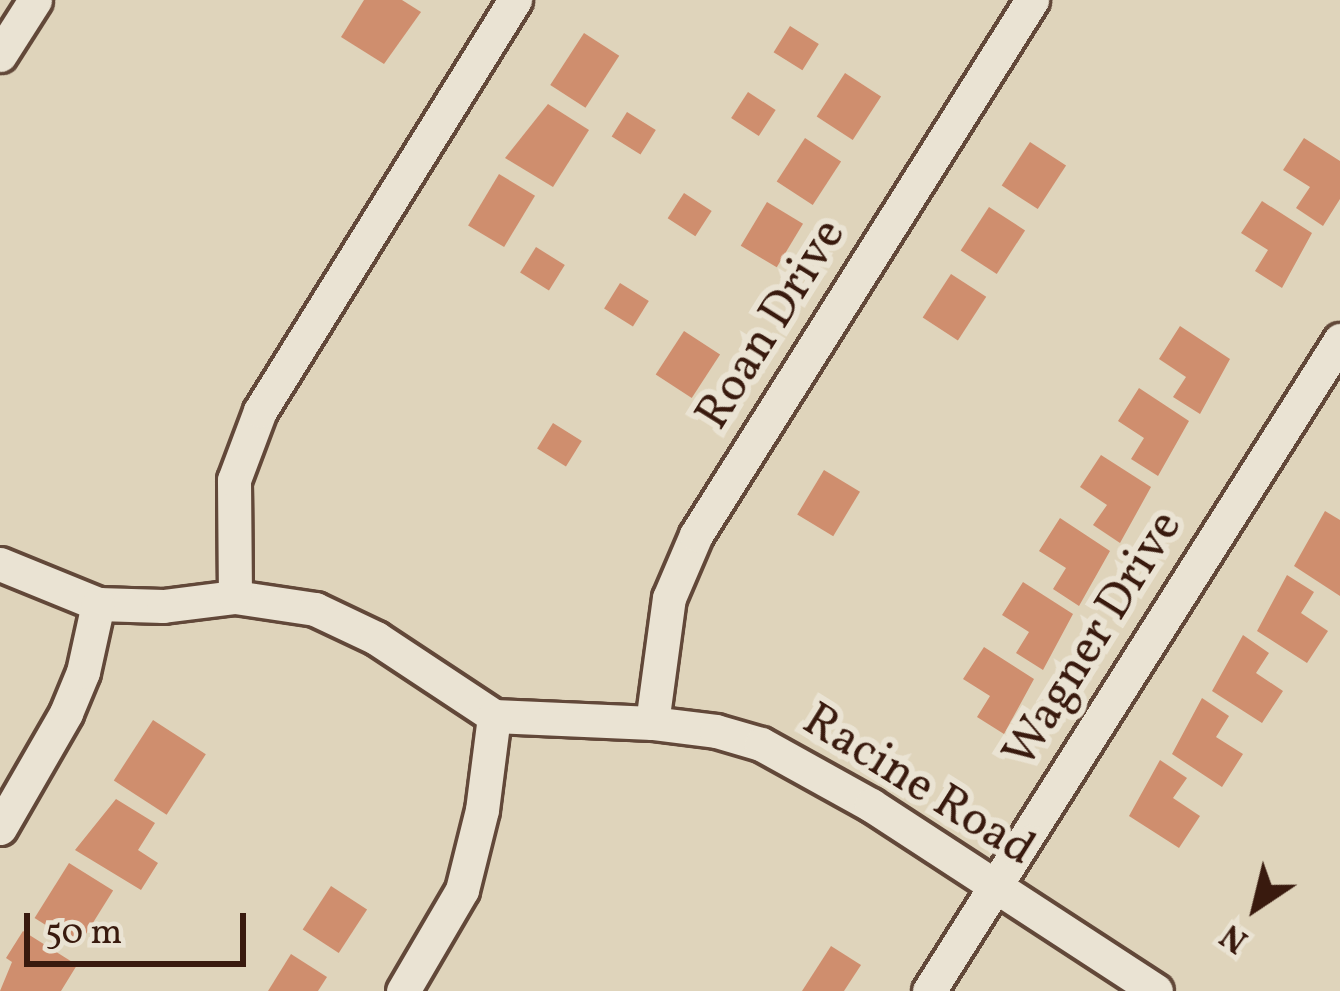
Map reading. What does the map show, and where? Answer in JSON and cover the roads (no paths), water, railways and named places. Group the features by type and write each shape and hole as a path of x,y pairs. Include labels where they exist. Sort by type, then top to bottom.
{"street":[{"path":"0,55 35,0"},
{"path":"236,597 234,480 260,411 515,0"},
{"name":"Roan Drive","path":"652,723 669,598 688,550 1032,0"},
{"name":"Wagner Drive","path":"928,991 1340,340"},
{"name":"Racine Road","path":"0,564 98,604 163,606 236,597 275,599 341,619 494,716 652,723 716,731 794,760 871,805 993,889 1156,991"},
{"path":"0,828 67,713 83,672 98,604"},
{"path":"403,991 467,876 494,716"}]}
